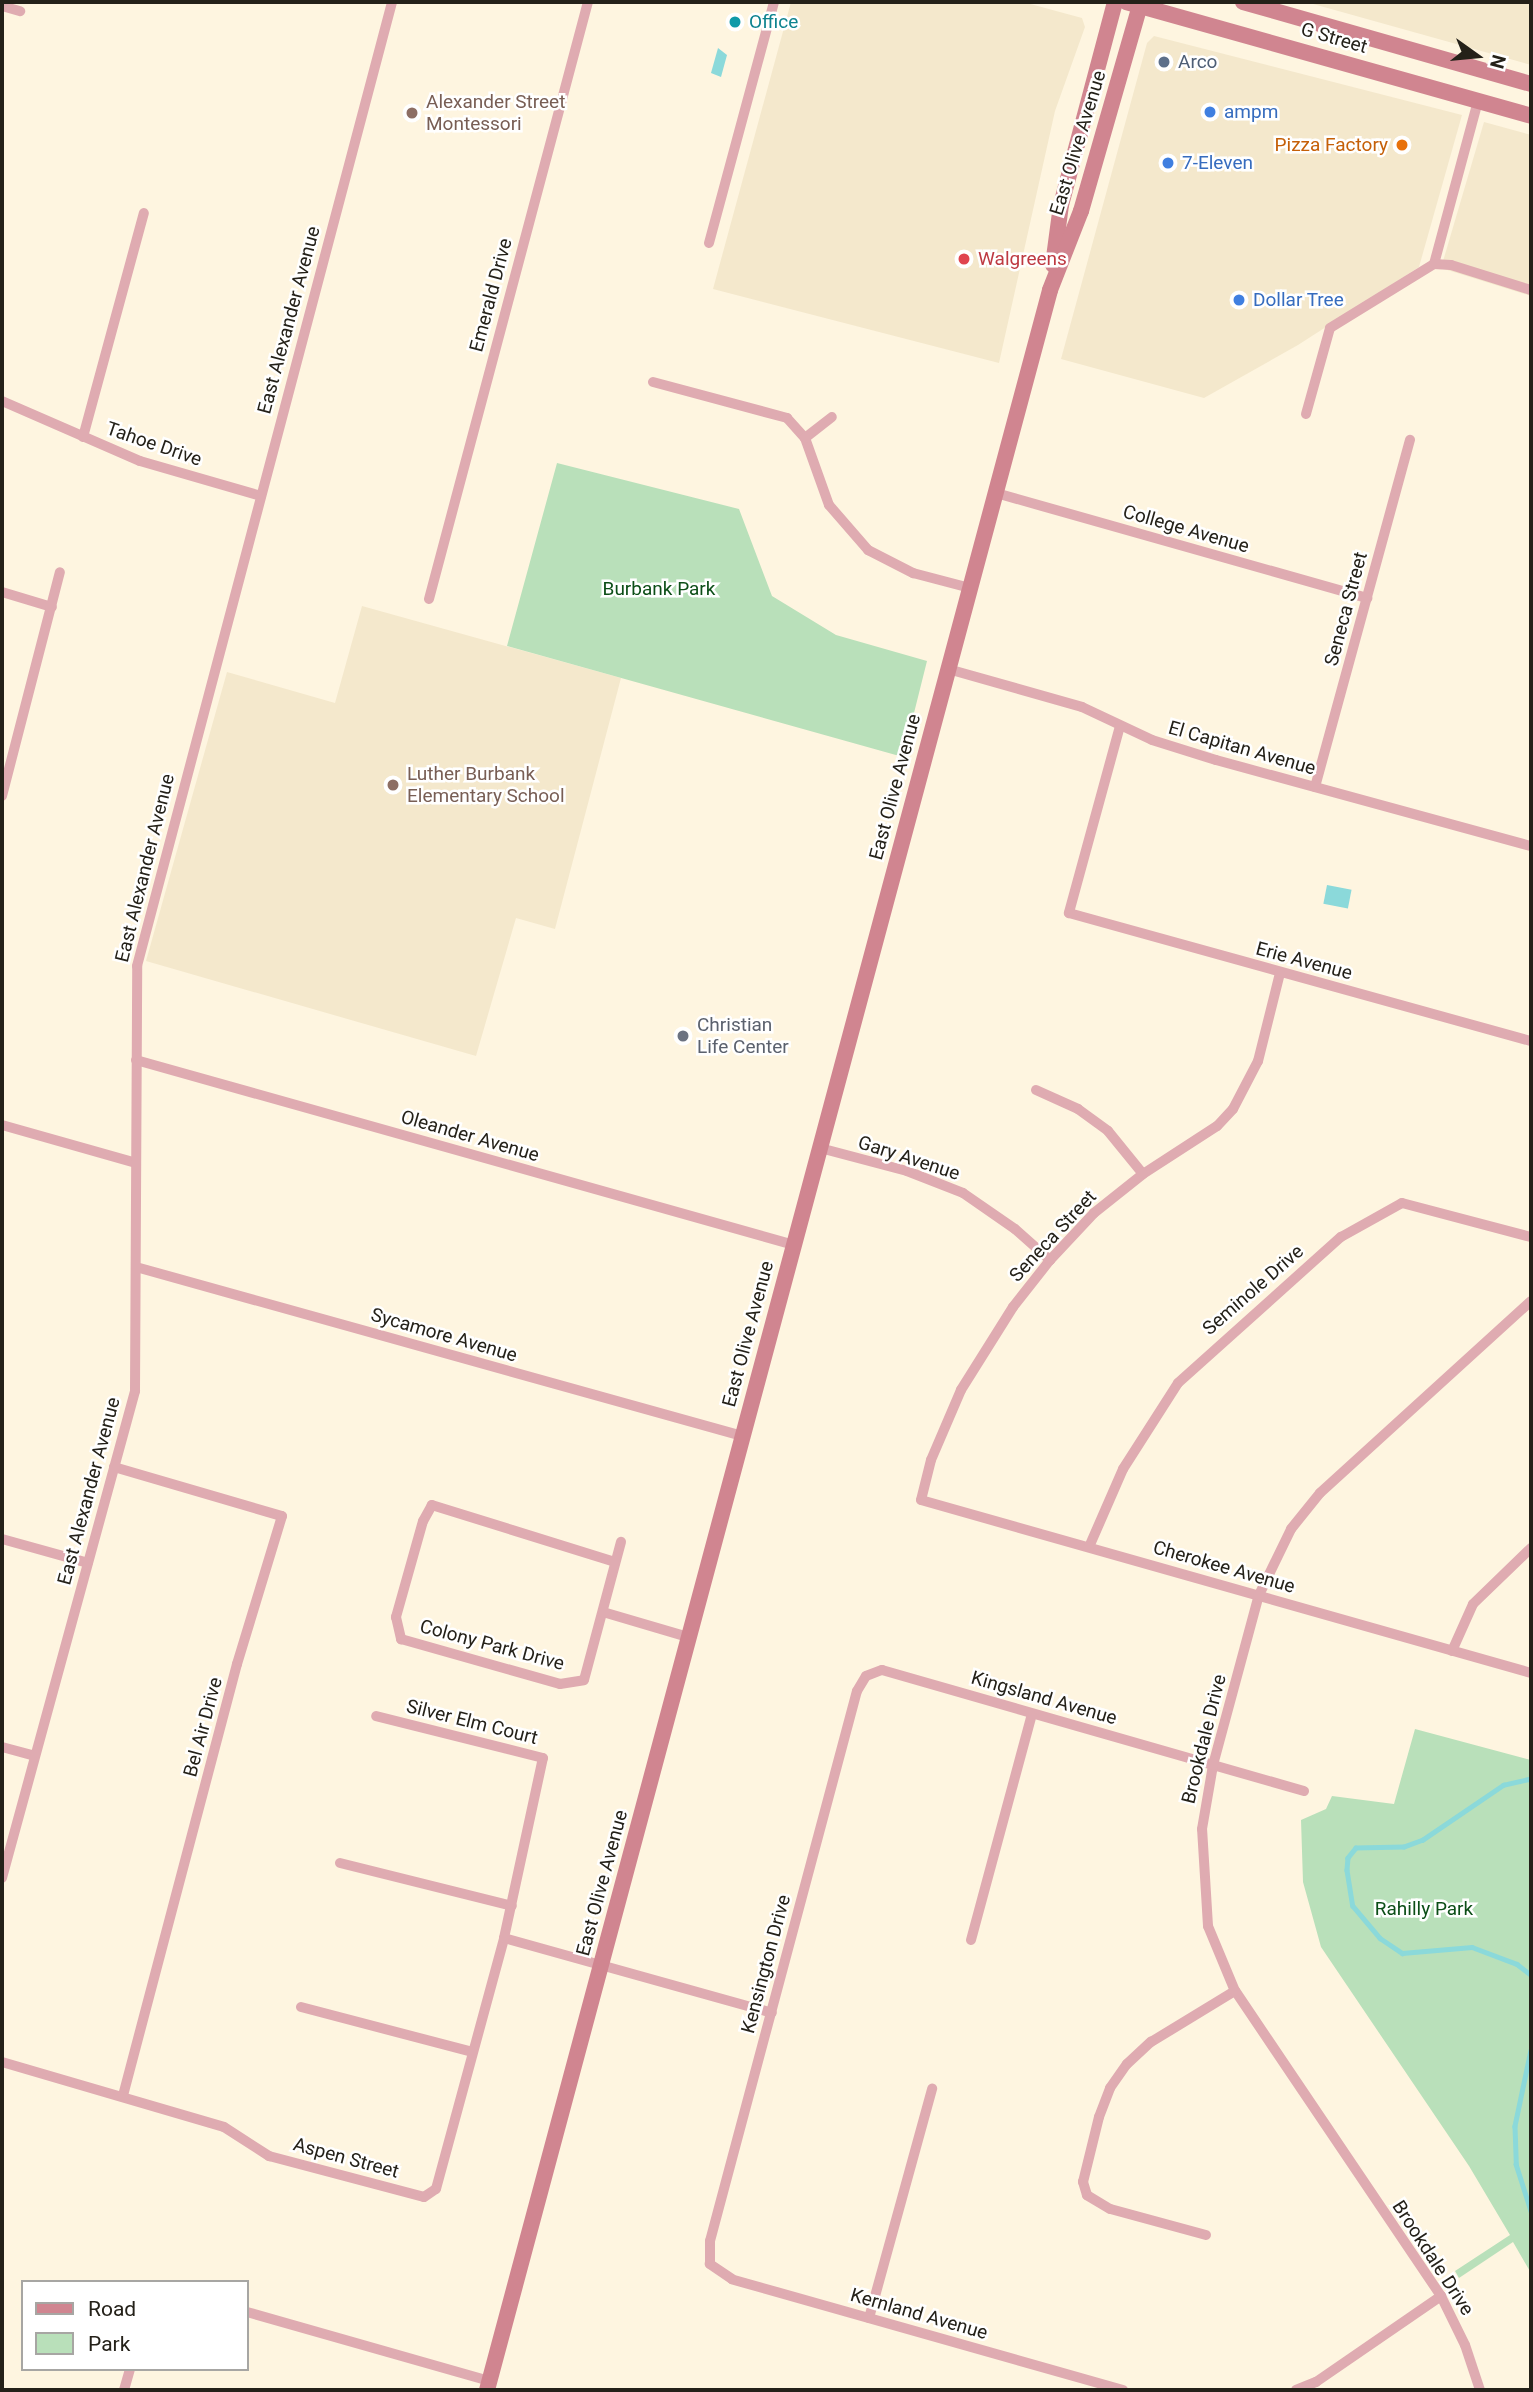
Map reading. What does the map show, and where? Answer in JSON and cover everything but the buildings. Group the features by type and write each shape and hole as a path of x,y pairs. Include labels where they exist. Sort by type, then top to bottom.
{"main road":[{"name":"East Olive Avenue","path":"1050,290 1061,205 1115,2"},
{"name":"G Street","path":"1243,2 1531,83"},
{"name":"East Olive Avenue","path":"489,2386 741,1436 1050,290 1081,211 1136,3"},
{"name":"G Street","path":"1136,3 1531,116"},
{"path":"1478,101 1487,71"}],"street":[{"name":"East Alexander Avenue","path":"2,1878 135,1391 136,966 392,2"},
{"name":"Emerald Drive","path":"429,598 588,2"},
{"path":"709,243 774,2"},
{"path":"2,6 20,11"},
{"path":"1434,264 1478,101"},
{"path":"83,437 144,213"},
{"path":"1306,414 1330,328 1434,264 1451,265 1531,290"},
{"path":"653,382 775,413 805,438 829,505 868,550 912,573 970,588"},
{"name":"Tahoe Drive","path":"2,401 140,461 261,495"},
{"path":"805,438 832,417"},
{"name":"Seneca Street","path":"1315,787 1410,440"},
{"name":"College Avenue","path":"996,493 1367,598"},
{"path":"2,796 60,572"},
{"path":"2,592 52,607"},
{"name":"El Capitan Avenue","path":"948,669 1082,707 1165,744 1531,846"},
{"name":"Erie Avenue","path":"1120,726 1069,913 1531,1041"},
{"name":"Seneca Street","path":"923,1486 961,1390 1013,1307 1050,1260 1094,1213 1143,1174 1198,1140 1233,1109 1258,1061 1280,973"},
{"name":"Oleander Avenue","path":"136,1060 794,1245"},
{"path":"1035,1090 1078,1109 1108,1131 1143,1174"},
{"path":"2,1125 136,1163"},
{"name":"Gary Avenue","path":"820,1148 907,1171 963,1193 1015,1228 1050,1260"},
{"name":"Seminole Drive","path":"1089,1547 1123,1469 1178,1383 1341,1237 1402,1203 1531,1237"},
{"name":"Sycamore Avenue","path":"136,1268 741,1436"},
{"name":"Brookdale Drive","path":"1480,2390 1465,2345 1441,2296 1235,1991 1208,1926 1203,1895 1202,1829 1213,1765 1259,1595 1291,1529 1320,1493 1531,1301"},
{"name":"Bel Air Drive","path":"114,1467 282,1516 237,1664 123,2096"},
{"name":"Cherokee Avenue","path":"923,1486 921,1500 1531,1673"},
{"name":"Colony Park Drive","path":"615,1562 432,1505 423,1521 396,1617 401,1639 560,1684 584,1680 621,1542"},
{"path":"2,1539 88,1563"},
{"path":"1452,1651 1473,1604 1531,1548"},
{"path":"603,1612 688,1637"},
{"name":"Kingsland Avenue","path":"866,1676 882,1670 1304,1791"},
{"name":"Kensington Drive","path":"710,2264 710,2241 857,1691 866,1676"},
{"path":"971,1940 1032,1714"},
{"name":"Silver Elm Court","path":"376,1716 543,1758 504,1938"},
{"path":"2,1747 35,1756"},
{"path":"340,1863 512,1906"},
{"path":"504,1938 772,2013"},
{"name":"Aspen Street","path":"2,2062 224,2127 269,2156 424,2197 436,2189 504,1938"},
{"path":"1206,2235 1110,2209 1087,2195 1083,2182 1099,2118 1110,2088 1127,2064 1152,2042 1235,1991"},
{"path":"301,2007 472,2052"},
{"path":"869,2318 932,2090"},
{"name":"Kernland Avenue","path":"710,2264 732,2278 1122,2390"},
{"path":"1296,2390 1316,2382 1441,2296"},
{"path":"248,2312 489,2386"},
{"path":"124,2390 129,2371"}],"shaded area":[{"path":"791,2 1023,2 1082,18 1085,27 1055,111 999,363 713,289"},
{"path":"1306,2 1531,2 1531,65"},
{"path":"1154,36 1462,115 1419,267 1298,345 1204,398 1061,359 1147,43"},
{"path":"1484,122 1531,135 1531,296 1441,268"},
{"name":"Luther Burbank Elementary School","path":"362,606 621,678 555,929 516,918 476,1056 146,961 227,672 335,703"}],"green space":[{"name":"Burbank Park","path":"557,463 739,509 772,596 836,635 927,661 903,757 507,646"},
{"name":"Rahilly Park","path":"1415,1729 1531,1760 1531,2273 1513,2242 1459,2278 1455,2271 1510,2235 1469,2166 1321,1947 1303,1882 1301,1820 1326,1809 1332,1796 1394,1804"}],"water":[{"path":"718,48 727,55 721,77 711,73"},
{"path":"1327,885 1352,890 1348,908 1323,904"}],"waterway":[{"path":"1531,1779 1504,1785 1423,1840 1404,1847 1356,1848 1348,1858 1347,1870 1353,1906 1380,1938 1402,1953 1472,1947 1517,1964 1531,1975"},
{"path":"1531,2050 1515,2126 1516,2164 1531,2211"}],"place":[{"name":"Office","path":"735,22"},
{"name":"Arco","path":"1164,62"},
{"name":"ampm","path":"1210,112"},
{"name":"Alexander Street Montessori","path":"412,113"},
{"name":"Pizza Factory","path":"1402,145"},
{"name":"7-Eleven","path":"1168,163"},
{"name":"Walgreens","path":"964,259"},
{"name":"Dollar Tree","path":"1239,300"},
{"name":"Luther Burbank Elementary School","path":"393,785"},
{"name":"Christian Life Center","path":"683,1036"}]}
